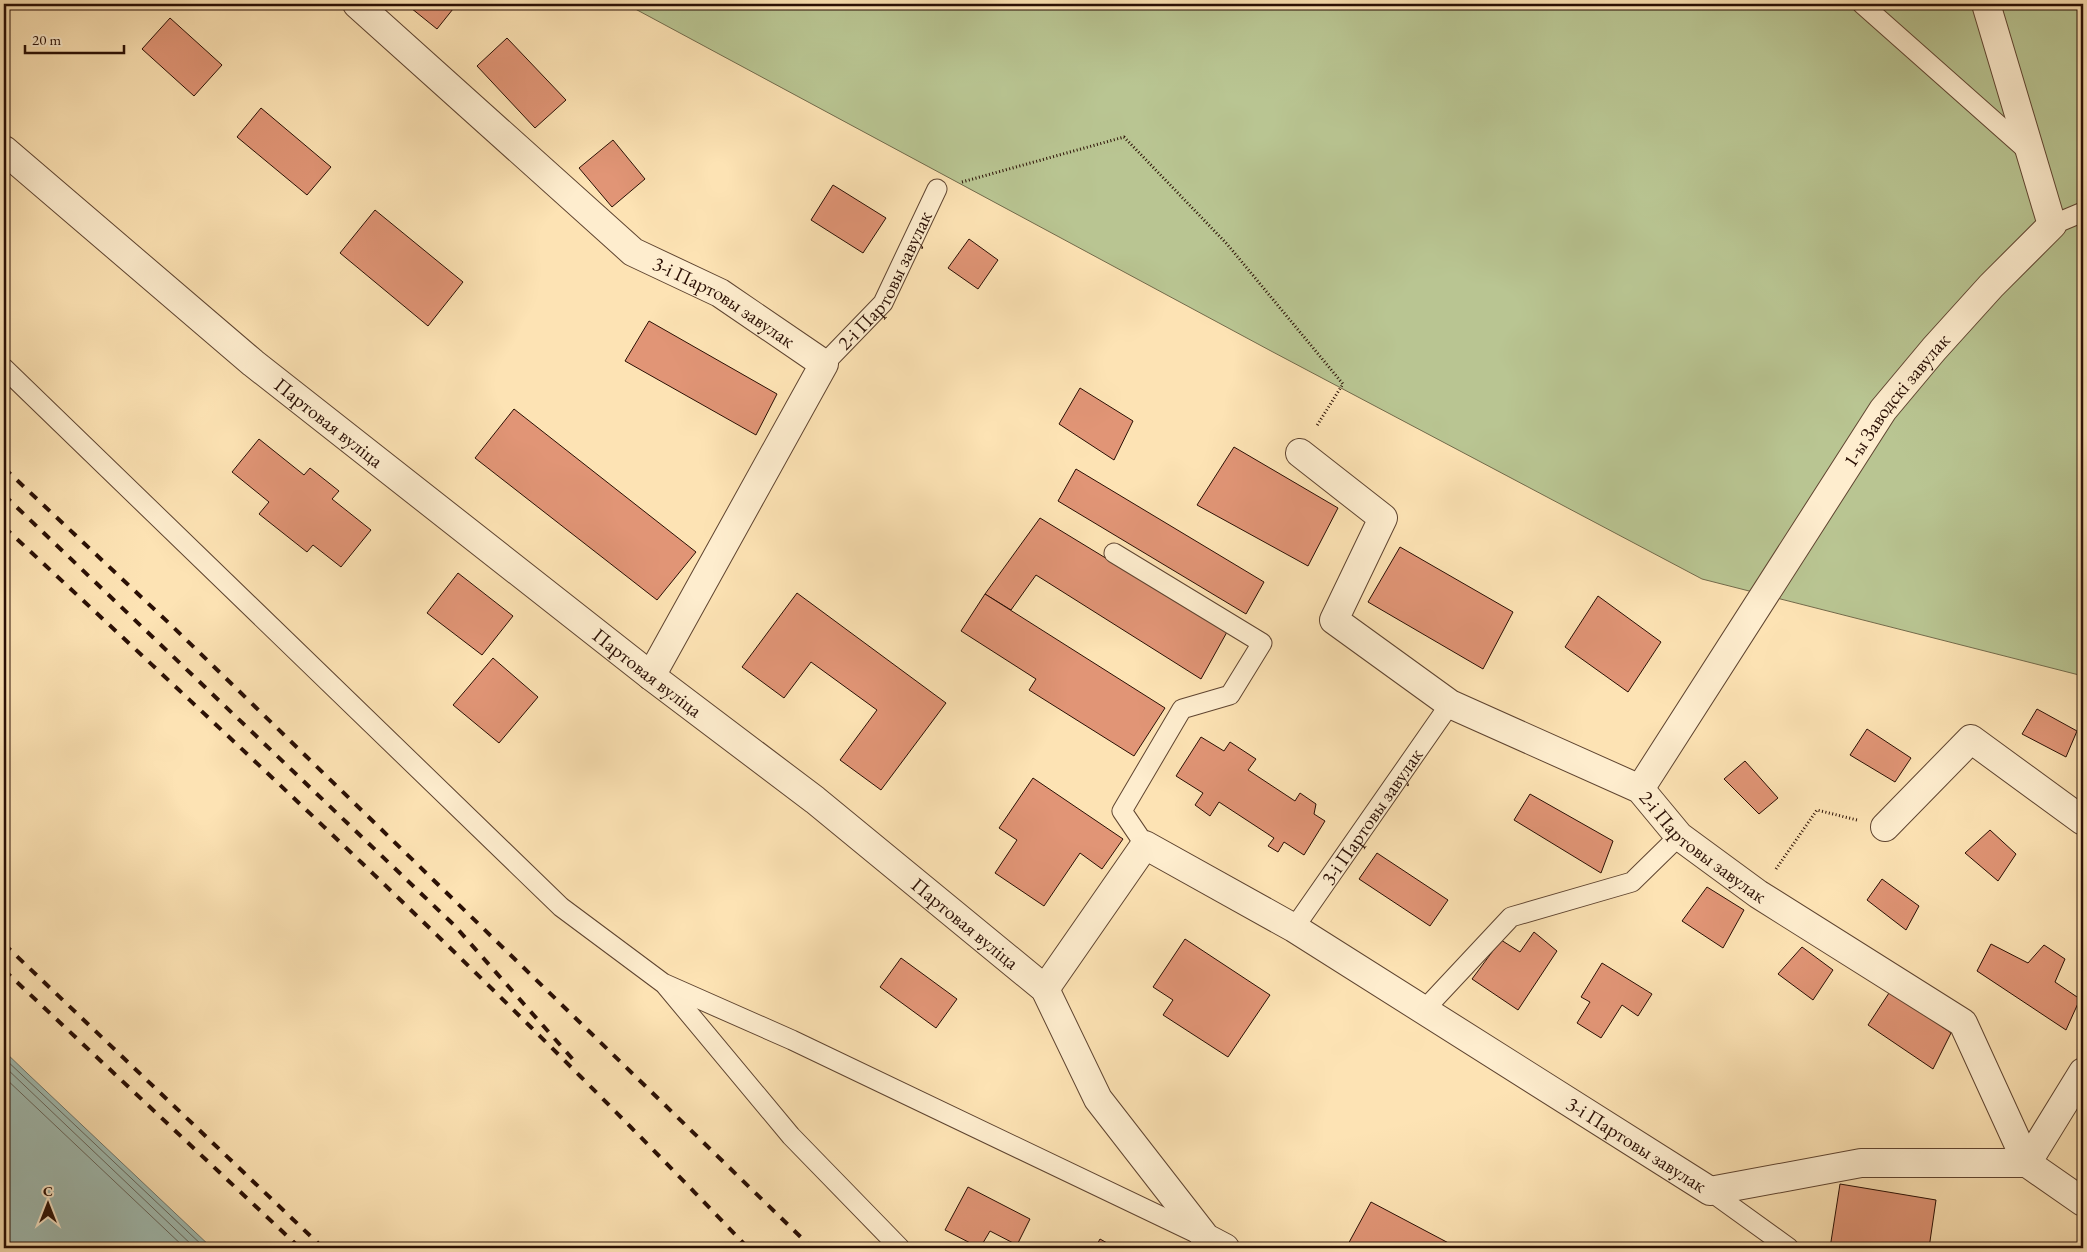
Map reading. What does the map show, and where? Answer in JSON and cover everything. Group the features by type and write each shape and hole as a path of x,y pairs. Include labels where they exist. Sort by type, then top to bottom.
{"street":[{"name":"3-і Партовы завулак","path":"357,4 633,252 720,293 824,364"},
{"path":"1986,4 2052,225"},
{"name":"Партовая вуліца","path":"4,150 253,363 651,676 815,800 1045,989 1098,1099 1215,1243"},
{"name":"1-ы Заводскі завулак","path":"1640,789 1884,410 1934,349 1991,286 2052,225"},
{"path":"651,676 824,364"},
{"name":"2-і Партовы завулак","path":"1300,453 1383,518 1334,620 1450,704 1640,789 1679,836 1758,894 1963,1023 2026,1163"},
{"path":"1885,828 1971,738 2083,821"},
{"name":"3-і Партовы завулак","path":"1145,845 1294,928 1710,1191 1861,1163 2026,1163"},
{"path":"1045,989 1145,845"},
{"path":"2083,1072 2026,1163 2083,1202"}],"lane":[{"path":"1862,4 2030,153"},
{"name":"2-і Партовы завулак","path":"824,364 883,303 937,189"},
{"path":"2052,225 2083,212"},
{"path":"4,368 561,906 663,983 791,1136 900,1248"},
{"path":"1114,553 1262,643 1230,695 1182,709 1122,811 1145,845"},
{"name":"3-і Партовы завулак","path":"1294,928 1450,704"},
{"path":"1424,1010 1511,917 1632,882 1679,836"},
{"path":"663,983 792,1040 1215,1243"},
{"path":"1710,1191 1788,1248"}],"path":[{"path":"937,189 1124,137 1227,244 1343,384 1300,453"},
{"path":"1758,894 1817,810 1885,828"}],"green space":[{"path":"626,4 2083,4 2083,676 1702,579 1271,351"}],"water":[{"path":"4,1051 28,1074 212,1248 4,1248"}],"building":[{"path":"406,4 457,4 437,29"},
{"path":"170,18 222,65 194,96 142,49"},
{"path":"507,38 566,100 535,128 477,66"},
{"path":"261,108 331,167 307,195 237,137"},
{"path":"613,140 645,179 612,207 579,168"},
{"path":"833,185 886,218 863,253 811,220"},
{"path":"375,210 463,282 428,326 340,253"},
{"path":"969,239 998,260 978,289 948,268"},
{"path":"649,321 777,394 756,435 625,361"},
{"path":"1080,388 1133,421 1114,460 1059,424"},
{"path":"514,409 696,552 657,600 475,458"},
{"path":"259,439 304,475 310,468 339,491 332,499 371,530 341,567 313,545 307,552 259,514 269,502 232,472"},
{"path":"1234,447 1338,508 1308,566 1197,505"},
{"path":"1076,469 1264,582 1246,614 1058,501"},
{"path":"1040,518 1227,632 1201,679 1036,575 1011,610 985,594"},
{"path":"1400,547 1513,612 1483,669 1368,602"},
{"path":"458,573 513,616 482,655 427,613"},
{"path":"797,593 946,703 881,790 840,760 877,710 811,662 784,698 742,667"},
{"path":"985,594 1165,708 1134,756 1029,690 1036,679 961,631"},
{"path":"1598,596 1661,642 1628,692 1565,647"},
{"path":"493,658 538,697 499,743 453,705"},
{"path":"2037,709 2077,731 2066,757 2022,734"},
{"path":"1867,729 1911,758 1895,782 1850,755"},
{"path":"1201,737 1224,751 1230,742 1256,759 1248,770 1295,801 1300,793 1316,804 1314,814 1325,821 1304,855 1284,842 1278,852 1268,846 1274,838 1219,802 1210,816 1195,805 1203,793 1176,776"},
{"path":"1745,761 1778,798 1759,814 1724,779"},
{"path":"1033,778 1123,839 1102,869 1080,853 1044,906 995,873 1017,840 999,828"},
{"path":"1530,794 1613,841 1601,873 1514,820"},
{"path":"1990,830 2016,854 1998,881 1965,853"},
{"path":"1377,853 1448,900 1430,926 1359,879"},
{"path":"1882,879 1919,906 1906,930 1867,900"},
{"path":"1707,887 1744,910 1723,948 1682,921"},
{"path":"1534,932 1557,951 1518,1010 1472,979 1501,940 1520,952"},
{"path":"1185,939 1270,995 1228,1057 1163,1015 1173,1000 1153,987"},
{"path":"1991,944 2028,963 2044,945 2065,959 2055,982 2080,999 2066,1030 1977,971"},
{"path":"1802,947 1833,970 1813,1000 1778,974"},
{"path":"901,958 957,999 936,1028 880,987"},
{"path":"1602,963 1652,994 1638,1016 1622,1005 1601,1038 1577,1023 1590,1002 1581,997"},
{"path":"1891,990 1951,1033 1933,1069 1868,1025"},
{"path":"1840,1184 1936,1200 1929,1248 1830,1248"},
{"path":"968,1187 1030,1219 1017,1245 990,1231 980,1248 945,1230"},
{"path":"1371,1202 1458,1248 1346,1248"},
{"path":"1100,1239 1116,1248 1095,1248"}],"railway":[{"path":"4,468 170,624 812,1248"},
{"path":"4,495 454,925 577,1064"},
{"path":"4,527 288,792 475,972 748,1248"},
{"path":"4,944 323,1248"},
{"path":"4,970 300,1248"}]}
